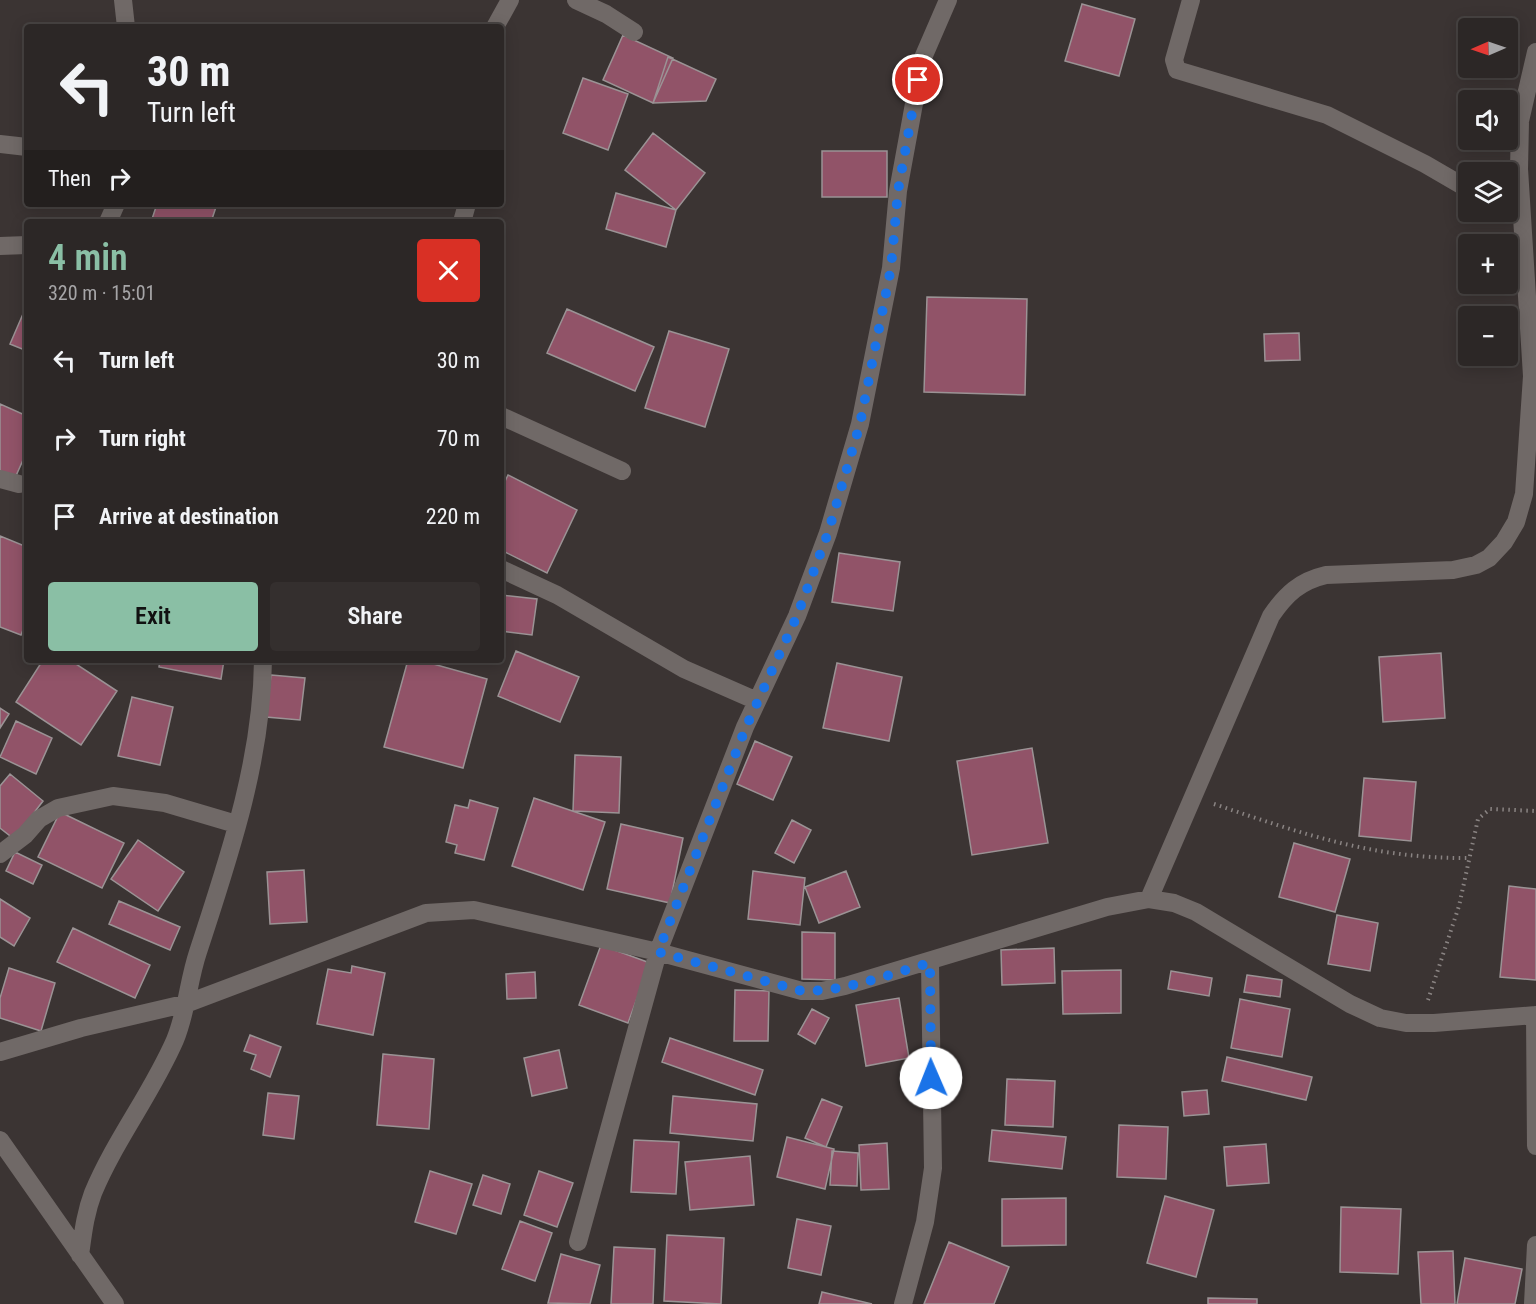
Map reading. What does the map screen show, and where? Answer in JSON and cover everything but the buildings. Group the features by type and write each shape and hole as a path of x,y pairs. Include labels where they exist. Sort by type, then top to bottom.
{"street":[{"path":"123,0 126,24"},
{"path":"497,24 510,0"},
{"path":"576,0 606,14 634,32"},
{"path":"578,1242 658,952 757,701 816,570 860,424 891,268 898,191 913,100 922,60 948,0"},
{"path":"1191,0 1174,60 1177,70 1327,115 1458,183"},
{"path":"1518,178 1520,121 1536,52"},
{"path":"0,144 24,147"},
{"path":"1149,899 1271,616 1283,598 1310,578 1326,574 1454,570 1476,565 1489,558 1504,542 1516,522 1531,456 1534,374 1515,222"},
{"path":"0,246 24,245"},
{"path":"504,417 622,471"},
{"path":"0,479 19,484"},
{"path":"504,570 557,595 684,669 757,701"},
{"path":"80,1256 85,1218 93,1194 164,1063 188,1003 192,973 219,891 253,765 258,737 263,663"},
{"path":"0,854 25,835 39,819 58,807 113,796 165,803 236,824"},
{"path":"0,1052 81,1028 188,1003 426,913 474,910 658,952 802,991 833,989 930,963 1107,907 1149,899 1174,903 1197,912 1350,1004 1380,1018 1420,1023 1535,1015 1536,1146"},
{"path":"903,1304 925,1222 933,1168 930,963"},
{"path":"0,1140 115,1304"},
{"path":"1533,1304 1536,1245"}],"path":[{"path":"1194,797 1297,832 1365,850 1430,859 1469,858"},
{"path":"1420,1023 1459,906 1478,819 1485,810 1536,811"}],"route":[{"path":"918,80 898,191 891,268 860,424 828,533 797,616 746,727 658,952 802,991 822,991 845,986 930,963 931,1078"}]}
